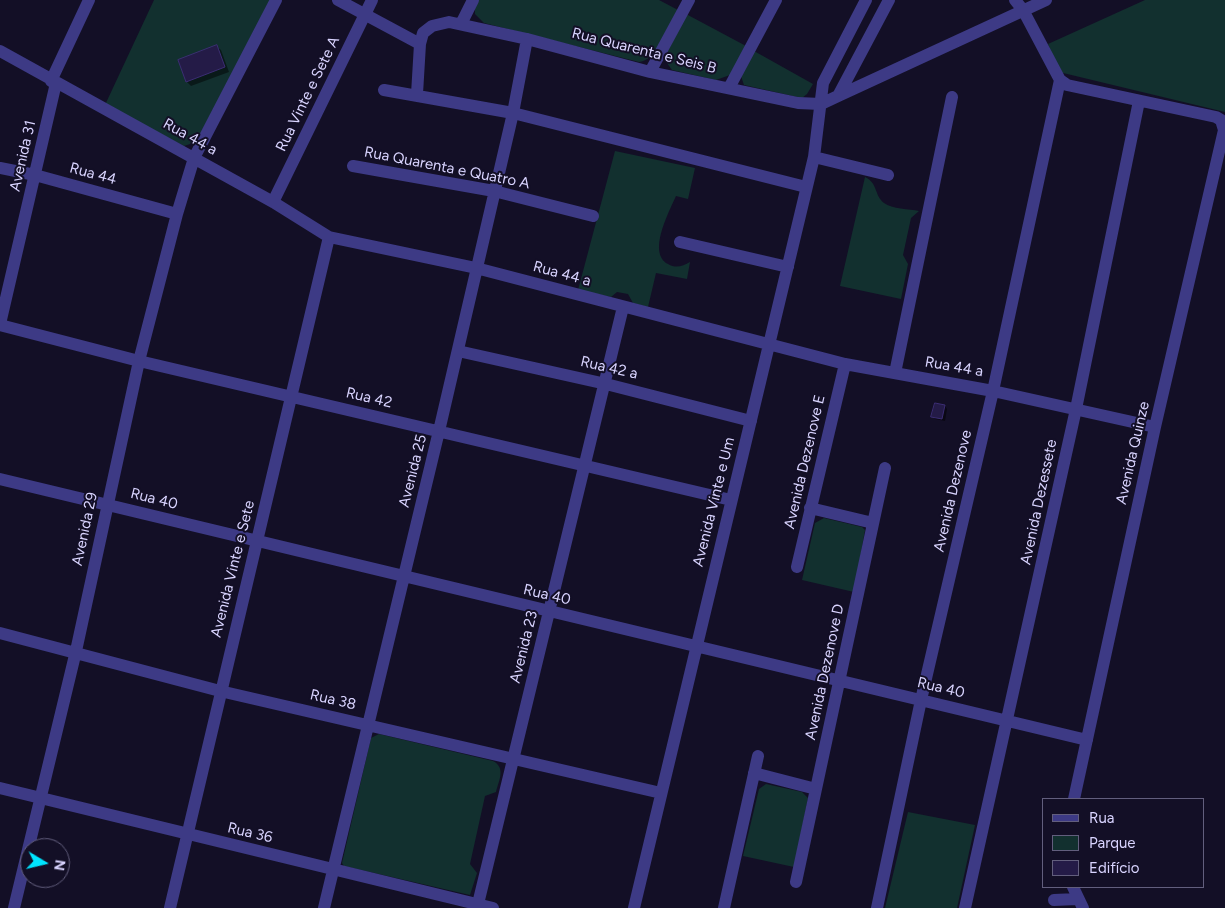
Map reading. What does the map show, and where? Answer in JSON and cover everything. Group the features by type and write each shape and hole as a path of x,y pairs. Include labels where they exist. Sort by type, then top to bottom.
{"street":[{"name":"Avenida 31","path":"0,325 35,175 54,82 89,0"},
{"name":"Avenida 29","path":"14,908 76,652 139,360 176,214 194,158 276,0"},
{"path":"338,0 420,44 416,94"},
{"name":"Rua Vinte e Sete A","path":"274,202 372,0"},
{"path":"461,24 473,0"},
{"path":"650,72 689,0"},
{"path":"729,88 776,0"},
{"name":"Avenida Vinte e Um","path":"634,908 695,646 814,157 823,82 866,0"},
{"path":"838,96 890,0"},
{"path":"1015,0 1023,10 1060,80 1072,87 1139,101"},
{"path":"821,104 1046,0"},
{"name":"Rua Quarenta e Seis B","path":"420,44 423,33 432,26 449,22 527,39 650,72 798,103 821,104"},
{"name":"Avenida 25","path":"324,908 370,725 439,432 513,113 527,39"},
{"name":"Rua 44 a","path":"0,50 54,82 274,202 329,237 476,268 844,364 993,390 1155,427"},
{"name":"Avenida Dezenove","path":"877,908 920,700 993,390 1060,80"},
{"path":"384,90 416,94 513,113 806,187"},
{"path":"895,373 952,96"},
{"name":"Avenida Quinze","path":"1074,798 1155,427 1224,130 1220,120 1216,118 1139,101"},
{"name":"Avenida Dezessete","path":"965,908 1076,409 1139,101"},
{"path":"814,157 888,175"},
{"name":"Rua Quarenta e Quatro A","path":"353,166 494,191 593,216"},
{"name":"Rua 44","path":"0,168 35,175 176,214"},
{"name":"Avenida Vinte e Sete","path":"170,908 329,237"},
{"path":"680,242 788,267"},
{"name":"Avenida 23","path":"477,906 586,467 623,307"},
{"name":"Rua 42","path":"0,325 292,397 731,500"},
{"name":"Rua 42 a","path":"458,350 751,420"},
{"name":"Avenida Dezenove E","path":"797,567 844,364"},
{"name":"Avenida Dezenove D","path":"796,882 885,468"},
{"name":"Rua 40","path":"0,479 1087,740"},
{"path":"810,508 873,523"},
{"name":"Rua 38","path":"0,633 220,691 661,793"},
{"path":"724,908 758,756"},
{"path":"754,773 816,789"},
{"name":"Rua 36","path":"0,788 186,835 333,868 477,906 493,908"},
{"path":"1056,888 1053,904 1078,898"}],"green space":[{"path":"154,0 272,0 196,142 184,146 105,105"},
{"path":"478,0 659,0 678,10 658,49 646,60 639,62 484,23 475,14"},
{"path":"1145,0 1225,0 1225,112 1059,72 1048,44"},
{"path":"686,14 746,46 730,75 716,80 672,70 664,59"},
{"path":"754,51 813,84 807,94 802,98 744,85 741,76"},
{"path":"615,151 695,168 688,199 676,196 659,242 659,251 662,259 668,264 679,266 690,262 687,279 656,273 648,307 633,303 628,294 617,292 611,297 578,290"},
{"path":"865,177 872,182 881,200 887,205 919,211 911,218 903,255 908,264 901,299 840,286"},
{"path":"824,518 862,527 865,530 854,592 802,580 815,523"},
{"path":"379,734 493,761 499,767 501,775 496,792 485,796 470,864 477,873 470,895 344,866 342,863 371,738"},
{"path":"766,784 802,792 808,798 794,867 743,856 759,789"},
{"path":"908,812 975,825 957,908 885,908"}],"building":[{"path":"217,45 225,67 186,82 178,60"},
{"path":"935,403 945,405 942,419 931,417"}]}
